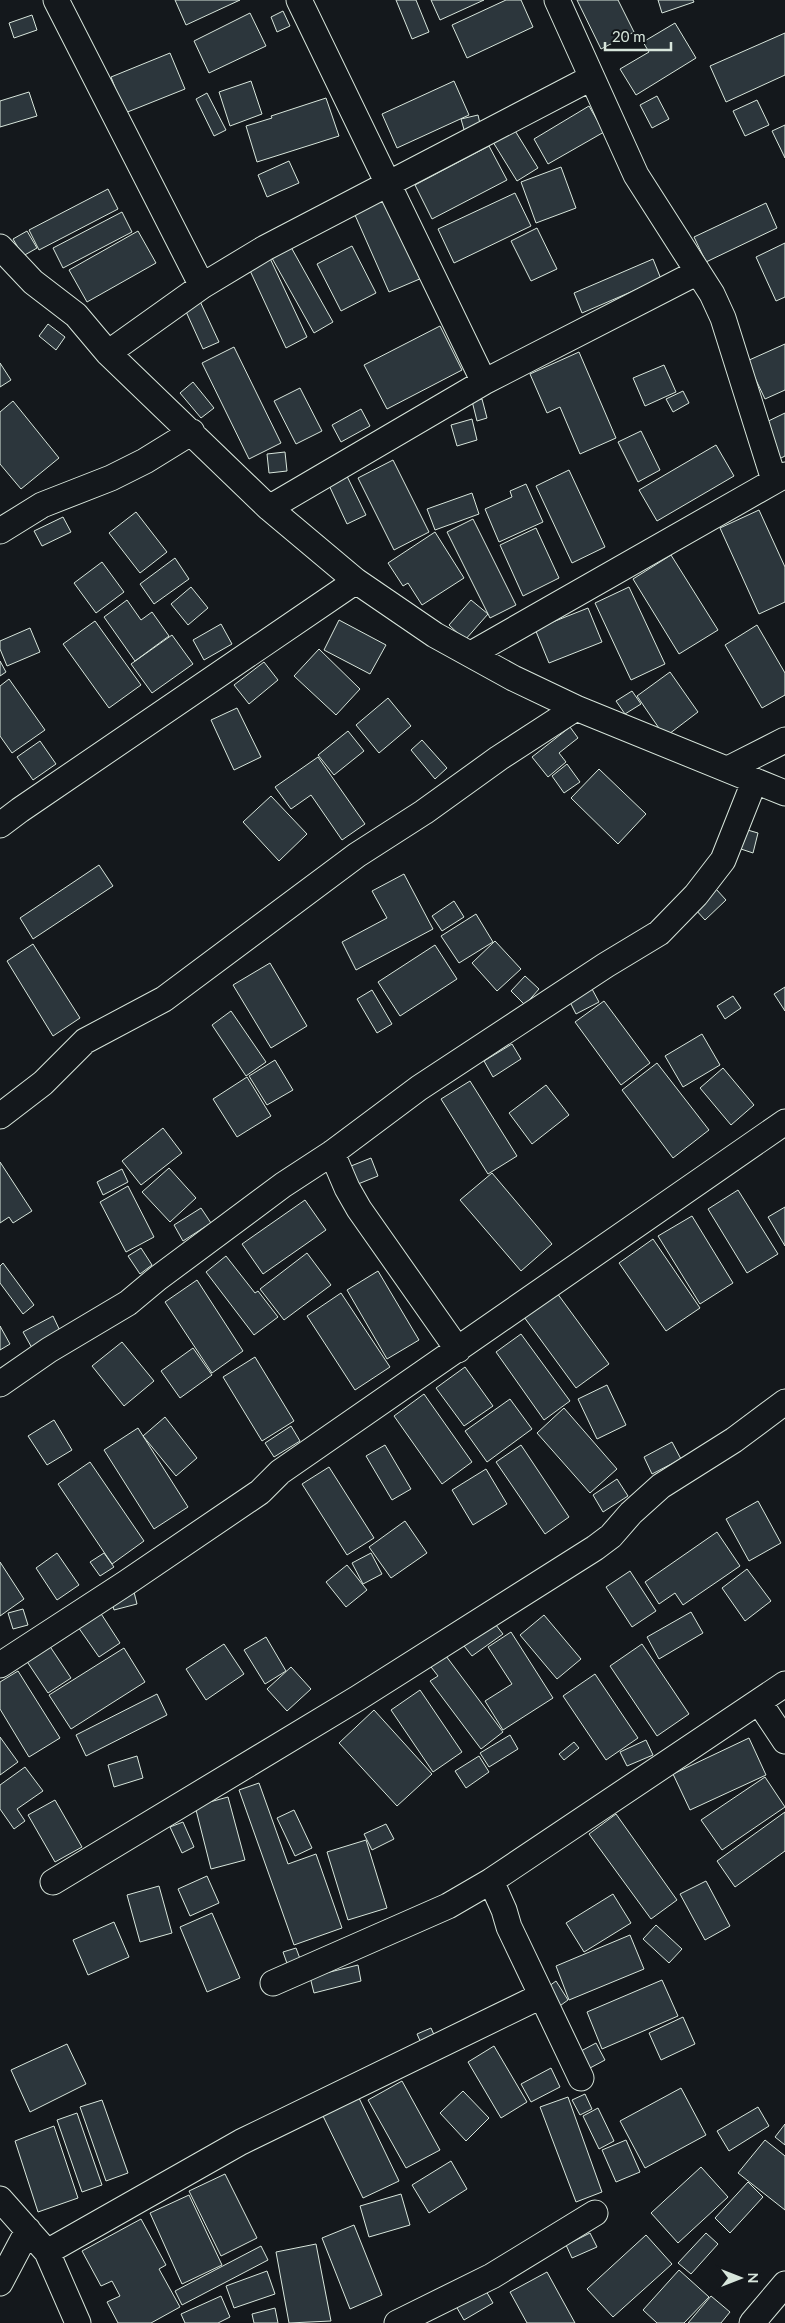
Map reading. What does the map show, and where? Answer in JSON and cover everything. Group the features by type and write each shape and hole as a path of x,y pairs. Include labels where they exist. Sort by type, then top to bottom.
{"street":[{"path":"56,0 202,286"},
{"path":"299,0 484,382"},
{"path":"471,654 780,478 723,318 712,294 636,175 557,0"},
{"path":"108,353 202,286 265,248 591,78"},
{"path":"0,248 34,282 76,315 108,353 192,432 268,508 356,581 435,635 513,678 576,708 785,793"},
{"path":"268,508 484,382 698,272"},
{"path":"0,531 42,505 111,478 145,461 192,432"},
{"path":"0,825 356,581"},
{"path":"0,1116 43,1083 85,1041 164,999 357,855 424,812 498,758 576,708"},
{"path":"728,769 785,740"},
{"path":"0,1384 49,1350 128,1303 283,1185 332,1153 419,1088 606,965 659,933 696,895 723,860 754,782"},
{"path":"0,1665 126,1583 260,1492 280,1472 785,1122"},
{"path":"332,1153 347,1188 359,1209 458,1350"},
{"path":"53,1882 366,1693 595,1548 611,1536 631,1513 661,1486 734,1440 785,1402"},
{"path":"273,1983 448,1906 490,1881 785,1684"},
{"path":"759,1702 785,1742"},
{"path":"490,1881 504,1910 509,1927 581,2078"},
{"path":"46,2252 241,2142 541,1996"},
{"path":"0,2199 46,2252 78,2323"},
{"path":"397,2323 492,2276 595,2213"},
{"path":"0,2283 28,2230"},
{"path":"752,2323 785,2284"}],"building":[{"path":"175,0 240,0 186,25"},
{"path":"396,0 416,0 429,32 412,39"},
{"path":"431,0 484,0 440,20"},
{"path":"506,0 521,0 533,27 467,58 452,25"},
{"path":"577,0 618,0 634,32 601,49"},
{"path":"658,0 693,0 694,2 662,13"},
{"path":"283,11 290,26 277,32 271,17"},
{"path":"250,13 266,46 209,73 194,41"},
{"path":"32,15 37,30 14,38 9,23"},
{"path":"675,23 696,58 636,95 620,69 649,52 643,42"},
{"path":"785,33 785,75 726,102 710,66"},
{"path":"170,53 185,89 125,113 111,77"},
{"path":"251,81 262,114 230,126 219,92"},
{"path":"454,81 469,115 397,148 382,114"},
{"path":"29,92 37,116 0,127 0,101"},
{"path":"207,93 226,130 214,136 196,99"},
{"path":"657,96 669,119 652,128 640,105"},
{"path":"326,98 339,136 257,162 246,126"},
{"path":"757,100 769,125 745,136 733,111"},
{"path":"589,106 604,132 548,164 534,139"},
{"path":"478,115 481,128 465,133 461,119"},
{"path":"785,125 785,158 772,131"},
{"path":"514,129 538,168 517,181 493,142"},
{"path":"489,146 507,180 432,219 415,185"},
{"path":"289,161 299,183 267,197 258,175"},
{"path":"561,167 576,208 536,223 521,182"},
{"path":"108,189 118,209 39,250 29,230"},
{"path":"383,192 422,278 389,292 351,206"},
{"path":"515,193 531,226 454,263 438,229"},
{"path":"766,203 777,228 706,262 694,237"},
{"path":"122,212 132,232 63,268 53,248"},
{"path":"537,228 557,269 531,281 511,241"},
{"path":"27,231 37,248 23,256 13,239"},
{"path":"138,231 156,263 87,302 69,270"},
{"path":"287,240 333,322 314,333 268,251"},
{"path":"785,243 785,297 776,301 756,257"},
{"path":"352,246 376,293 341,311 317,264"},
{"path":"267,252 307,337 286,348 246,262"},
{"path":"653,259 661,279 582,313 574,293"},
{"path":"198,297 219,342 203,349 183,305"},
{"path":"48,324 65,337 56,350 39,336"},
{"path":"440,326 462,370 387,409 364,365"},
{"path":"785,344 785,390 765,399 747,361"},
{"path":"234,347 281,443 249,459 202,363"},
{"path":"579,352 616,438 580,454 560,407 547,413 530,374"},
{"path":"0,363 11,380 0,387"},
{"path":"664,365 676,392 645,406 633,378"},
{"path":"193,382 214,408 201,418 180,393"},
{"path":"300,388 322,431 296,444 274,401"},
{"path":"683,391 689,403 673,412 666,399"},
{"path":"482,399 487,418 477,421 472,401"},
{"path":"13,401 59,458 21,489 0,464 0,412"},
{"path":"361,409 370,426 341,442 332,425"},
{"path":"785,413 785,456 775,461 758,426"},
{"path":"472,419 477,440 457,446 451,425"},
{"path":"641,431 660,470 638,482 618,442"},
{"path":"716,445 734,476 657,521 639,490"},
{"path":"285,452 287,471 269,473 267,454"},
{"path":"393,460 429,532 394,550 358,478"},
{"path":"569,470 605,547 572,563 536,486"},
{"path":"345,472 366,515 347,524 327,481"},
{"path":"526,484 543,522 499,542 485,509 512,497 510,491"},
{"path":"472,493 479,514 435,530 427,509"},
{"path":"759,510 785,567 785,602 759,614 720,528"},
{"path":"136,512 167,552 140,573 109,533"},
{"path":"63,517 71,532 42,546 34,531"},
{"path":"473,519 516,605 490,618 447,532"},
{"path":"536,528 559,578 523,596 500,545"},
{"path":"435,532 464,578 422,605 408,583 403,586 388,563"},
{"path":"671,555 718,630 679,654 633,579"},
{"path":"175,558 189,579 154,604 140,584"},
{"path":"102,562 124,592 96,613 74,583"},
{"path":"191,587 208,608 188,625 171,604"},
{"path":"629,587 665,664 631,680 595,603"},
{"path":"127,600 141,620 152,612 169,636 135,661 104,617"},
{"path":"471,600 488,614 465,640 449,625"},
{"path":"588,608 602,642 549,663 535,629"},
{"path":"339,620 386,645 370,674 324,650"},
{"path":"95,621 141,685 109,708 63,644"},
{"path":"221,624 232,644 204,660 193,640"},
{"path":"757,625 785,673 785,695 762,708 725,645"},
{"path":"30,628 40,652 7,666 0,649 0,641"},
{"path":"172,635 193,664 152,693 131,664"},
{"path":"319,649 360,689 336,715 294,676"},
{"path":"0,661 6,672 0,676"},
{"path":"264,662 278,680 249,704 234,685"},
{"path":"670,672 698,712 665,737 637,696"},
{"path":"9,679 45,730 12,753 0,736 0,686"},
{"path":"632,691 641,704 625,714 616,701"},
{"path":"388,698 411,726 379,753 356,725"},
{"path":"237,708 261,757 234,770 211,720"},
{"path":"570,727 578,738 559,753 566,762 548,777 532,757"},
{"path":"348,731 364,751 334,775 318,755"},
{"path":"422,740 447,768 435,779 411,750"},
{"path":"40,741 56,764 33,780 17,757"},
{"path":"318,757 365,824 342,840 311,795 291,809 275,787"},
{"path":"567,764 580,782 564,793 552,776"},
{"path":"599,769 646,814 618,844 571,798"},
{"path":"271,796 307,834 279,861 243,822"},
{"path":"744,829 758,833 753,853 738,848"},
{"path":"99,865 113,886 33,939 20,918"},
{"path":"404,874 433,929 356,970 342,942 387,918 372,891"},
{"path":"716,889 726,900 705,920 695,909"},
{"path":"454,901 464,917 442,931 432,916"},
{"path":"476,914 493,942 459,963 441,936"},
{"path":"495,941 521,969 497,991 472,963"},
{"path":"33,944 80,1018 53,1036 7,961"},
{"path":"435,945 457,979 400,1016 378,982"},
{"path":"270,963 307,1026 271,1048 233,985"},
{"path":"525,976 539,989 525,1005 511,991"},
{"path":"785,987 785,1011 774,994"},
{"path":"592,989 599,1002 576,1014 569,1000"},
{"path":"372,990 392,1024 377,1033 357,999"},
{"path":"733,996 741,1008 725,1019 717,1006"},
{"path":"604,1001 650,1063 621,1085 575,1022"},
{"path":"231,1011 266,1062 246,1076 212,1025"},
{"path":"702,1034 720,1065 683,1087 665,1056"},
{"path":"512,1044 521,1059 493,1077 484,1061"},
{"path":"275,1060 293,1090 267,1105 249,1076"},
{"path":"657,1063 709,1130 673,1158 622,1090"},
{"path":"723,1068 754,1105 731,1125 700,1088"},
{"path":"247,1077 271,1116 237,1137 213,1099"},
{"path":"470,1081 517,1156 488,1174 441,1099"},
{"path":"546,1085 569,1115 532,1144 509,1113"},
{"path":"163,1128 182,1153 141,1185 122,1161"},
{"path":"371,1158 378,1176 358,1184 351,1166"},
{"path":"0,1162 32,1211 13,1223 9,1217 0,1223"},
{"path":"169,1168 196,1198 170,1222 142,1192"},
{"path":"122,1169 128,1182 103,1195 97,1182"},
{"path":"492,1173 552,1244 521,1271 460,1200"},
{"path":"128,1186 154,1237 126,1252 100,1202"},
{"path":"738,1190 778,1254 747,1273 708,1209"},
{"path":"305,1200 326,1230 263,1274 242,1244"},
{"path":"785,1207 785,1246 768,1217"},
{"path":"201,1208 211,1223 183,1241 174,1225"},
{"path":"692,1216 733,1283 700,1304 658,1236"},
{"path":"653,1239 700,1308 666,1331 619,1263"},
{"path":"141,1248 152,1265 140,1274 128,1256"},
{"path":"307,1253 331,1285 284,1320 260,1289"},
{"path":"226,1256 255,1293 258,1291 278,1317 254,1335 206,1272"},
{"path":"3,1263 34,1305 23,1314 0,1283 0,1266"},
{"path":"378,1271 419,1340 387,1359 347,1290"},
{"path":"197,1280 243,1351 212,1373 165,1302"},
{"path":"341,1293 390,1367 355,1390 307,1316"},
{"path":"557,1293 609,1364 576,1388 524,1317"},
{"path":"53,1316 61,1333 32,1348 23,1332"},
{"path":"0,1326 10,1344 0,1350"},
{"path":"521,1334 570,1401 544,1420 496,1352"},
{"path":"122,1342 154,1381 124,1406 92,1366"},
{"path":"193,1348 212,1375 180,1398 161,1371"},
{"path":"255,1357 294,1421 262,1441 223,1377"},
{"path":"465,1367 493,1406 464,1426 436,1388"},
{"path":"607,1385 626,1425 597,1439 578,1399"},
{"path":"424,1394 472,1462 442,1484 394,1416"},
{"path":"510,1399 532,1429 487,1462 465,1431"},
{"path":"564,1408 617,1469 590,1493 537,1433"},
{"path":"165,1417 197,1458 176,1476 143,1436"},
{"path":"54,1420 72,1450 47,1465 28,1436"},
{"path":"291,1426 300,1441 274,1457 265,1443"},
{"path":"138,1428 188,1507 154,1529 104,1450"},
{"path":"672,1442 681,1459 652,1474 644,1457"},
{"path":"385,1445 411,1489 392,1500 366,1456"},
{"path":"521,1445 569,1517 545,1534 496,1462"},
{"path":"90,1462 144,1541 112,1564 58,1484"},
{"path":"329,1467 374,1538 347,1555 302,1484"},
{"path":"486,1469 507,1504 473,1525 452,1490"},
{"path":"617,1479 628,1496 603,1512 593,1495"},
{"path":"758,1501 781,1543 749,1561 726,1519"},
{"path":"405,1521 427,1553 391,1578 369,1547"},
{"path":"717,1532 740,1566 683,1605 675,1593 659,1604 645,1582"},
{"path":"57,1553 79,1585 57,1600 36,1568"},
{"path":"104,1553 114,1567 100,1576 90,1562"},
{"path":"371,1553 382,1574 363,1584 352,1563"},
{"path":"0,1562 24,1599 0,1616"},
{"path":"347,1565 367,1590 346,1607 326,1582"},
{"path":"747,1569 771,1601 745,1621 722,1588"},
{"path":"630,1571 656,1611 632,1627 606,1587"},
{"path":"133,1588 137,1604 114,1610 110,1595"},
{"path":"23,1609 28,1625 13,1629 8,1613"},
{"path":"98,1609 120,1643 99,1657 76,1624"},
{"path":"691,1612 703,1633 659,1659 647,1637"},
{"path":"544,1615 581,1659 557,1679 520,1635"},
{"path":"492,1620 503,1634 472,1656 461,1642"},
{"path":"511,1632 553,1698 503,1730 485,1701 512,1684 488,1647"},
{"path":"266,1637 286,1671 265,1684 244,1650"},
{"path":"224,1644 244,1674 206,1700 186,1669"},
{"path":"642,1644 689,1714 657,1736 610,1666"},
{"path":"49,1645 71,1678 48,1693 26,1660"},
{"path":"124,1648 145,1682 71,1729 49,1695"},
{"path":"443,1652 503,1732 481,1749 430,1681 438,1676 428,1663"},
{"path":"291,1667 311,1689 287,1711 267,1689"},
{"path":"18,1671 60,1738 29,1757 0,1709 0,1682"},
{"path":"595,1674 638,1738 606,1760 563,1696"},
{"path":"420,1690 462,1752 433,1772 391,1710"},
{"path":"157,1694 167,1715 86,1756 76,1735"},
{"path":"374,1710 432,1774 397,1806 339,1743"},
{"path":"510,1735 518,1749 489,1767 480,1753"},
{"path":"0,1737 18,1762 0,1775"},
{"path":"749,1738 766,1775 690,1810 673,1774"},
{"path":"646,1740 653,1755 627,1766 620,1752"},
{"path":"574,1742 579,1748 564,1760 559,1754"},
{"path":"137,1756 143,1778 114,1787 108,1765"},
{"path":"479,1756 489,1772 466,1788 455,1771"},
{"path":"25,1767 43,1791 17,1809 25,1821 14,1829 0,1809 0,1785"},
{"path":"765,1777 785,1807 722,1850 701,1820"},
{"path":"259,1783 288,1864 316,1854 342,1928 294,1945 239,1790"},
{"path":"228,1797 245,1860 211,1869 195,1806"},
{"path":"55,1800 82,1847 55,1862 28,1815"},
{"path":"294,1810 312,1848 295,1856 277,1818"},
{"path":"785,1812 785,1851 735,1887 717,1861"},
{"path":"616,1814 677,1900 651,1919 589,1834"},
{"path":"183,1822 194,1847 182,1853 170,1827"},
{"path":"386,1824 394,1839 372,1850 364,1834"},
{"path":"366,1840 387,1908 348,1920 327,1852"},
{"path":"207,1876 219,1903 190,1916 178,1889"},
{"path":"706,1881 730,1926 705,1940 680,1894"},
{"path":"159,1886 172,1933 140,1942 127,1895"},
{"path":"613,1894 631,1923 584,1952 566,1923"},
{"path":"212,1913 240,1978 207,1992 180,1927"},
{"path":"114,1922 129,1957 88,1975 73,1940"},
{"path":"656,1925 682,1949 669,1963 643,1939"},
{"path":"630,1935 644,1969 569,2000 556,1966"},
{"path":"296,1948 302,1964 289,1969 283,1952"},
{"path":"358,1965 361,1981 314,1993 310,1977"},
{"path":"662,1980 678,2016 602,2049 587,2012"},
{"path":"556,1981 568,2000 557,2008 545,1989"},
{"path":"683,2017 695,2044 661,2060 649,2033"},
{"path":"431,2028 435,2037 421,2043 417,2034"},
{"path":"596,2043 605,2060 590,2068 581,2051"},
{"path":"67,2044 86,2084 30,2112 11,2070"},
{"path":"494,2046 527,2102 501,2118 468,2062"},
{"path":"551,2068 560,2087 531,2102 521,2084"},
{"path":"402,2081 440,2150 406,2168 368,2100"},
{"path":"681,2088 706,2135 645,2168 620,2121"},
{"path":"463,2091 489,2118 466,2141 440,2113"},
{"path":"585,2094 592,2109 580,2115 572,2100"},
{"path":"568,2097 602,2192 576,2202 540,2107"},
{"path":"359,2098 399,2181 363,2198 323,2116"},
{"path":"102,2100 128,2173 106,2181 80,2107"},
{"path":"758,2107 769,2126 729,2151 717,2131"},
{"path":"598,2108 614,2141 599,2149 583,2116"},
{"path":"77,2113 102,2185 82,2192 57,2120"},
{"path":"785,2124 785,2145 775,2137"},
{"path":"54,2126 78,2198 38,2212 15,2141"},
{"path":"626,2140 640,2172 616,2182 602,2150"},
{"path":"765,2140 785,2156 785,2210 738,2173"},
{"path":"451,2161 467,2189 429,2213 412,2185"},
{"path":"701,2167 728,2197 678,2243 651,2213"},
{"path":"225,2174 257,2238 221,2256 189,2191"},
{"path":"748,2182 763,2197 730,2233 715,2218"},
{"path":"401,2194 410,2225 369,2237 360,2206"},
{"path":"189,2195 222,2265 182,2284 150,2213"},
{"path":"141,2219 166,2265 159,2269 180,2307 151,2323 118,2323 107,2302 120,2296 112,2281 101,2286 82,2251"},
{"path":"354,2225 382,2295 350,2309 322,2238"},
{"path":"590,2233 597,2247 572,2258 566,2245"},
{"path":"706,2233 718,2244 691,2274 678,2263"},
{"path":"646,2235 672,2264 613,2317 587,2289"},
{"path":"316,2244 331,2321 289,2323 276,2252"},
{"path":"261,2246 268,2260 182,2305 175,2291"},
{"path":"679,2270 709,2297 684,2323 657,2323 643,2310"},
{"path":"267,2271 275,2294 234,2308 226,2286"},
{"path":"547,2272 575,2323 527,2323 510,2292"},
{"path":"482,2284 493,2303 464,2320 453,2301"},
{"path":"221,2296 230,2317 218,2323 185,2323 181,2314"},
{"path":"711,2296 730,2312 721,2323 688,2323"},
{"path":"275,2308 278,2323 254,2323 252,2314"}]}
